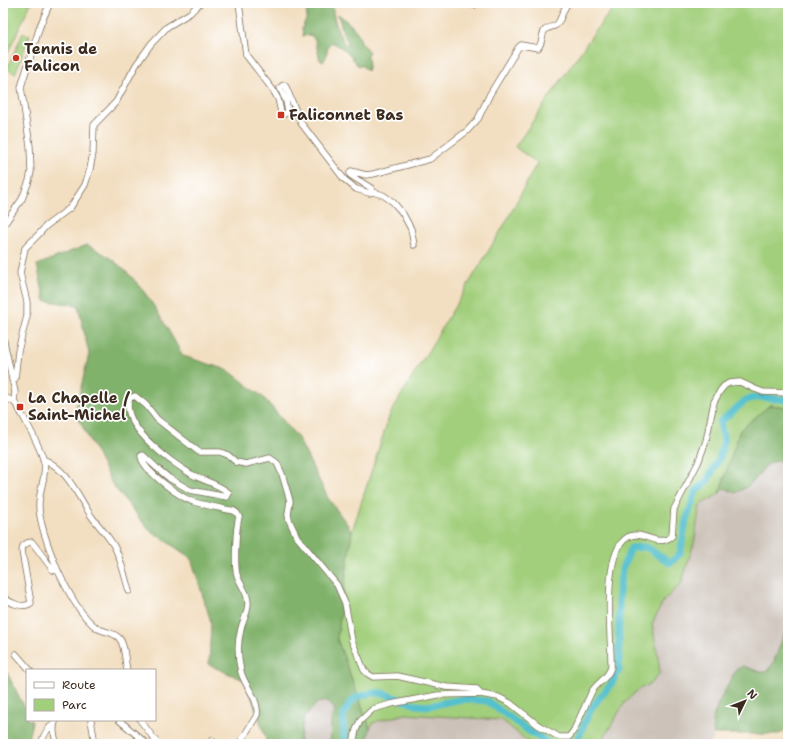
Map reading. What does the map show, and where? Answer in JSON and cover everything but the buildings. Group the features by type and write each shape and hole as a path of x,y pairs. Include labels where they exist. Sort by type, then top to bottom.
{"street":[{"path":"3,226 22,200 29,181 30,146 21,87 40,26 50,3"},
{"path":"12,380 15,379 18,351 28,316 27,302 20,273 25,248 46,226 70,208 87,180 93,153 94,125 116,102 136,65 151,44 173,22 190,13 200,3"},
{"path":"239,3 246,55 273,90 283,115 288,112 286,101 280,88 284,85 301,123 344,179 356,189 383,195 393,202 403,214 411,229 414,245"},
{"path":"452,3 474,5 478,3"},
{"path":"373,192 370,188 350,175 350,172 366,175 373,174 430,159 467,131 478,119 490,94 521,45 538,48 541,45 544,32 547,28 555,27 568,3"},
{"path":"3,337 12,380 14,402"},
{"path":"354,744 356,730 360,721 373,709 438,695 480,694 498,697 510,703 538,725 553,734 563,738 571,735 592,691 596,685 609,673 612,667 609,591 616,556 621,544 628,537 637,535 661,541 672,536 674,509 698,463 706,441 714,402 724,386 735,382 740,382 763,392 788,393"},
{"path":"3,396 14,402 18,407 43,459 44,472 40,496 40,514 58,571 78,606 89,621 98,628 119,638 122,643 127,669"},
{"path":"239,744 257,715 257,710 255,701 242,673 238,650 240,631 248,610 246,593 236,574 236,526 239,517 234,511 193,502 168,487 141,460 141,456 143,455 169,478 190,490 227,497 229,494 225,489 193,474 170,460 139,432 131,420 128,406 130,398 135,396 146,405 158,419 199,452 220,452 228,455 236,462 246,464 270,458 277,463 290,501 288,514 292,528 297,537 337,586 345,603 352,641 364,670 368,674 378,677 397,676 446,687 476,689 479,690 480,694"},
{"path":"43,459 48,461 67,478 92,518 109,538 122,567 129,590"},
{"path":"3,597 11,602 22,605 28,605 31,603 22,555 24,546 27,543 32,542 53,570 58,571"},
{"path":"16,654 29,669"},
{"path":"91,721 95,744"},
{"path":"120,721 147,744"},
{"path":"141,721 158,744"},
{"path":"41,744 50,726 55,722"},
{"path":"55,722 57,744"}],"shaded area":[{"path":"775,460 787,460 788,462 788,624 773,665 766,672 760,672 743,666 712,721 714,734 711,744 600,744 625,702 639,689 650,684 652,624 664,600 681,584 694,543 700,505 719,494 725,488 736,493 749,485 764,467"},
{"path":"328,701 335,710 331,720 330,744 299,744 304,718 317,703"},
{"path":"405,714 502,720 531,744 367,744 370,728 373,723"}],"green space":[{"path":"3,3 31,3 3,63"},
{"path":"305,3 332,3 336,26 346,46 348,43 343,33 338,14 358,33 361,42 369,52 367,55 369,64 367,71 363,66 357,65 349,54 342,48 331,42 328,47 325,60 323,62 320,60 315,40 311,35 303,36 302,28 307,17"},
{"path":"617,3 788,3 788,407 770,405 740,430 719,494 700,505 694,543 681,584 664,600 652,624 660,673 650,684 639,689 625,702 600,744 531,744 502,720 405,714 373,723 370,728 337,639 352,531 390,414 506,222 537,163 515,147 593,34"},
{"name":"Tennis de Falicon","path":"23,33 30,35 15,74 7,68"},
{"path":"87,245 104,254 119,265 132,278 154,307 183,356 228,370 263,397 298,438 328,498 352,531 337,639 370,728 367,744 330,744 331,720 335,710 328,701 317,703 304,718 299,744 264,744 266,739 246,681 209,665 211,622 191,558 148,529 112,484 75,412 89,354 78,305 45,301 37,265"},
{"path":"770,405 788,407 788,462 787,460 772,462 764,468 745,488 735,493 725,488 719,494 740,430"},
{"path":"788,624 788,728 779,734 714,734 712,721 718,704 736,670 743,666 760,672 766,672 773,664"},
{"path":"3,665 26,710 26,721 32,722 27,744 3,744"}],"waterway":[{"path":"575,744 592,707 612,683 619,670 619,590 622,569 631,548 646,547 670,563 680,554 686,521 696,491 707,481 719,459 724,441 720,422 746,400 757,397 788,400"},
{"path":"345,744 343,724 344,714 349,704 357,697 371,693 383,693 416,705 428,706 462,699 487,701 530,732 550,744"}],"place":[{"name":"Tennis de Falicon","path":"16,58"},
{"name":"Faliconnet Bas","path":"281,115"},
{"name":"La Chapelle / Saint-Michel","path":"20,407"}]}
